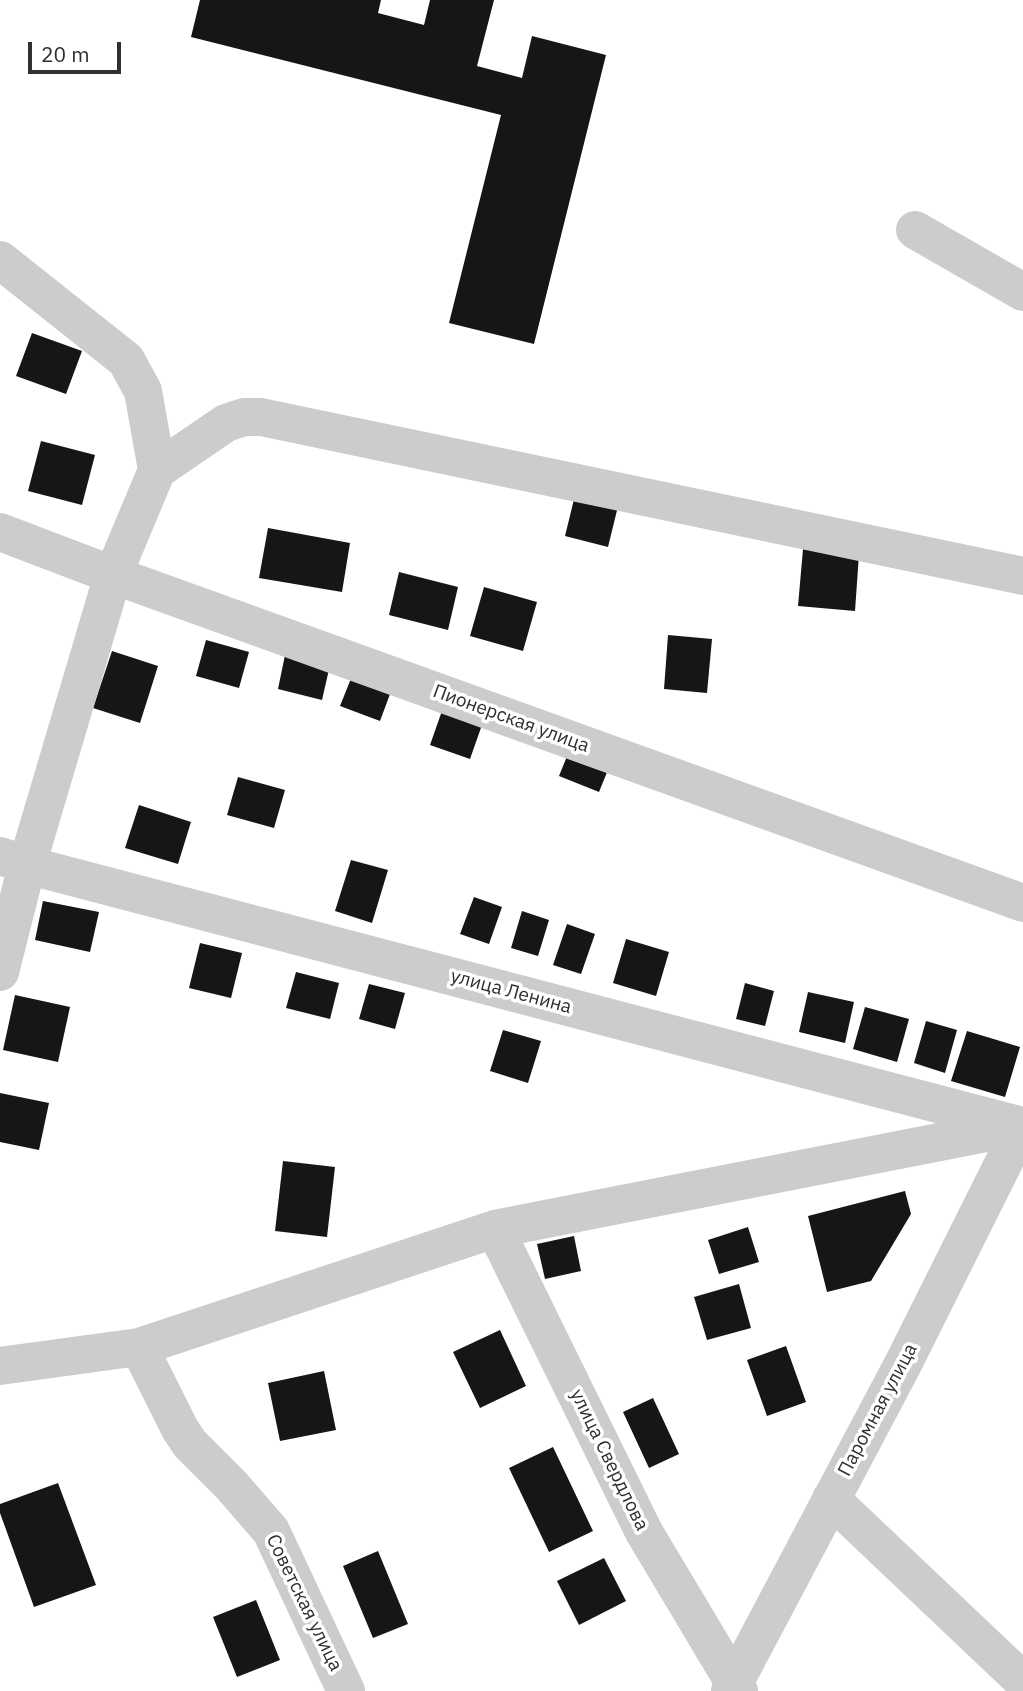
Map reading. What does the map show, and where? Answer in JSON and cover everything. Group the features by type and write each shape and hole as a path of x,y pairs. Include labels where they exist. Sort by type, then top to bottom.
{"street":[{"path":"915,230 1023,292"},
{"path":"0,260 126,360 143,391 157,470 113,575 13,860 0,972"},
{"path":"157,470 226,423 244,417 261,417 1023,576"},
{"name":"Пионерская улица","path":"0,532 1023,903"},
{"name":"улица Ленина","path":"13,860 1022,1126"},
{"path":"0,1366 139,1347 495,1229 1022,1126"},
{"name":"Паромная улица","path":"734,1689 903,1364 1022,1126"},
{"name":"улица Свердлова","path":"495,1229 645,1532 734,1689"},
{"name":"Советская улица","path":"139,1347 190,1444 232,1486 271,1531 346,1691"},
{"path":"831,1499 1023,1681"}],"building":[{"path":"200,0 381,0 378,13 424,25 430,0 494,0 477,66 522,78 532,36 606,55 534,344 449,323 501,115 191,37"},
{"path":"32,333 82,351 66,394 16,376"},
{"path":"41,441 95,455 82,505 28,491"},
{"path":"578,483 621,494 608,547 565,536"},
{"path":"268,528 350,543 342,592 259,578"},
{"path":"803,549 859,554 855,611 798,606"},
{"path":"399,572 458,587 448,630 389,615"},
{"path":"484,587 537,602 523,651 470,636"},
{"path":"668,635 712,639 707,693 664,689"},
{"path":"206,640 249,652 239,688 196,676"},
{"path":"112,651 158,666 140,723 93,708"},
{"path":"285,655 330,665 322,700 278,689"},
{"path":"354,671 393,686 380,721 340,706"},
{"path":"443,708 483,722 470,759 430,745"},
{"path":"572,744 612,760 599,792 559,776"},
{"path":"238,777 285,790 274,828 227,815"},
{"path":"139,805 191,822 178,864 125,848"},
{"path":"351,860 388,870 372,923 335,911"},
{"path":"474,897 502,907 489,944 460,934"},
{"path":"43,901 99,912 90,952 35,940"},
{"path":"522,911 549,920 538,956 511,948"},
{"path":"567,924 595,934 581,974 553,965"},
{"path":"626,939 669,952 656,996 613,983"},
{"path":"200,943 242,953 231,998 189,988"},
{"path":"296,972 339,983 330,1019 286,1008"},
{"path":"745,983 774,991 765,1026 736,1019"},
{"path":"369,984 405,993 395,1029 359,1019"},
{"path":"808,992 854,1002 845,1043 799,1032"},
{"path":"15,995 70,1007 58,1062 3,1050"},
{"path":"865,1007 909,1019 897,1062 853,1049"},
{"path":"926,1021 957,1030 945,1073 914,1063"},
{"path":"503,1030 541,1041 528,1083 490,1071"},
{"path":"967,1031 1020,1047 1005,1097 951,1081"},
{"path":"0,1093 49,1103 39,1150 0,1142"},
{"path":"283,1161 335,1167 327,1237 275,1231"},
{"path":"905,1191 911,1214 871,1281 827,1292 808,1216"},
{"path":"748,1227 759,1262 719,1274 708,1240"},
{"path":"574,1236 581,1271 545,1279 537,1244"},
{"path":"739,1284 751,1328 707,1340 694,1297"},
{"path":"500,1330 526,1386 480,1408 453,1352"},
{"path":"786,1346 806,1402 767,1416 747,1360"},
{"path":"324,1371 336,1430 280,1441 268,1383"},
{"path":"653,1398 679,1454 649,1468 623,1412"},
{"path":"553,1447 593,1531 549,1552 509,1468"},
{"path":"58,1483 96,1585 34,1607 0,1513 0,1504"},
{"path":"378,1551 408,1624 373,1638 343,1566"},
{"path":"604,1558 626,1601 579,1625 557,1581"},
{"path":"256,1600 280,1660 237,1677 213,1617"}]}
